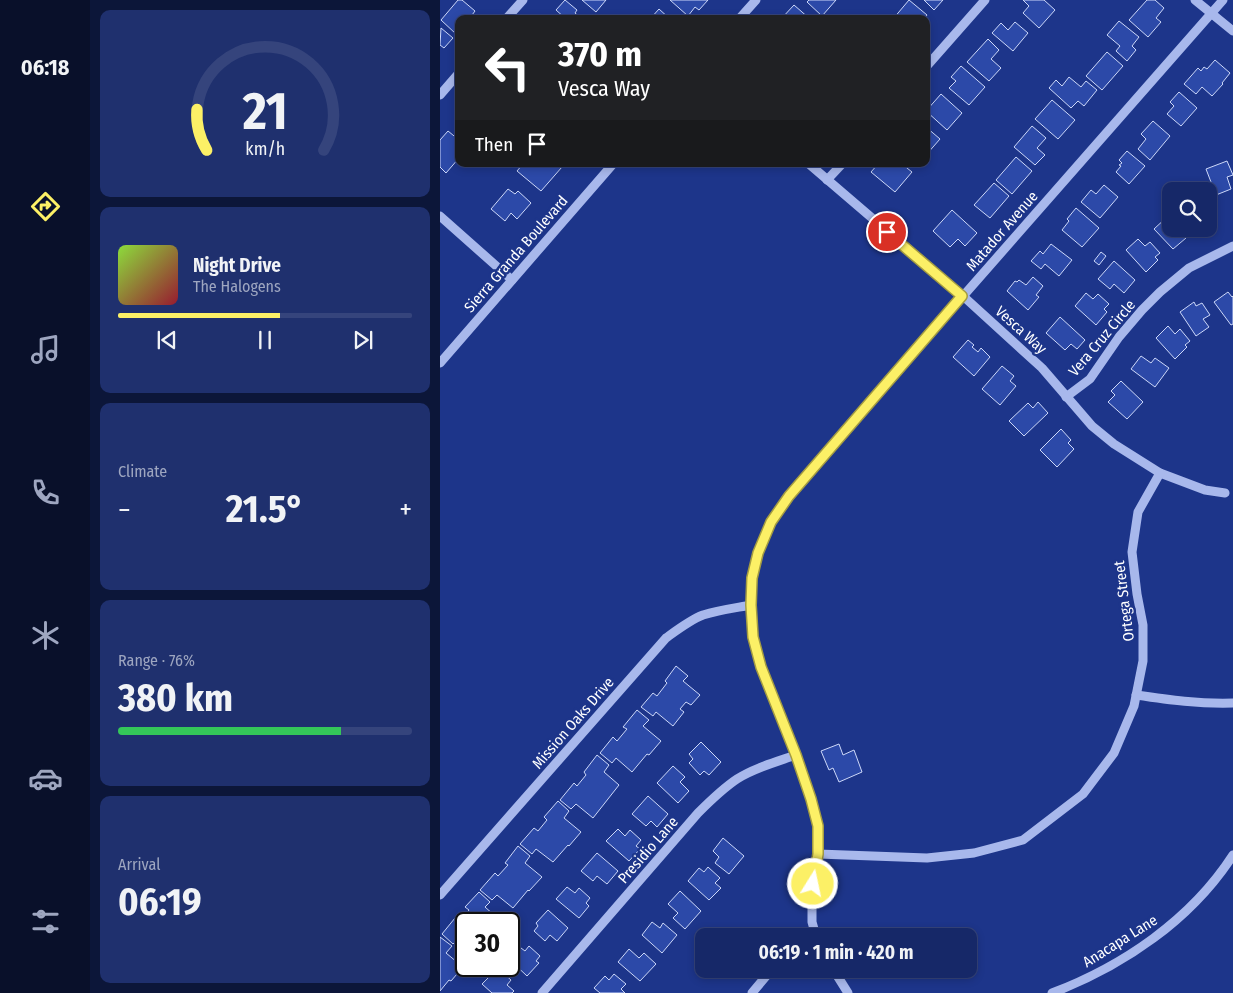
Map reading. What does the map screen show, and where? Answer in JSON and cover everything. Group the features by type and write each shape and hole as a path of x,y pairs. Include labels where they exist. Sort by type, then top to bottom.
{"street":[{"path":"510,15 523,0"},
{"path":"743,15 756,0"},
{"path":"930,62 985,0"},
{"path":"1195,0 1233,31"},
{"name":"Matador Avenue","path":"814,928 812,922 813,884 818,854 818,826 796,755 761,667 753,637 752,578 758,553 771,522 789,496 962,296 1223,0"},
{"path":"440,94 455,77"},
{"name":"Sierra Granda Boulevard","path":"440,363 610,167"},
{"name":"Vesca Way","path":"812,167 1042,368 1092,426 1114,444 1160,472 1205,490 1225,493"},
{"path":"827,180 839,167"},
{"path":"440,216 512,280"},
{"name":"Vera Cruz Circle","path":"1066,397 1090,379 1119,337 1160,292 1190,268 1233,246"},
{"name":"Ortega Street","path":"818,854 927,858 974,853 1023,840 1083,794 1114,752 1134,706 1143,661 1143,625 1132,552 1138,512 1160,472"},
{"name":"Mission Oaks Drive","path":"440,895 666,638 682,626 702,616 751,605"},
{"path":"1136,694 1178,702 1214,704 1233,702"},
{"name":"Presidio Lane","path":"542,993 718,793 738,778 796,755"},
{"name":"Anacapa Lane","path":"1052,993 1107,969 1172,924 1203,894 1233,855"},
{"path":"752,993 764,978"},
{"path":"839,978 848,993"}],"building":[{"path":"458,0 462,0 475,11 472,15 455,15 455,33 441,20"},
{"path":"565,0 577,10 575,13 577,15 562,15 556,10"},
{"path":"582,0 606,0 596,12"},
{"path":"670,0 708,0 699,10 695,7 687,15"},
{"path":"809,0 836,0 823,15 807,2"},
{"path":"909,0 927,15 896,15"},
{"path":"924,0 943,0 934,10"},
{"path":"1023,0 1044,0 1055,10 1039,28 1023,13 1029,6"},
{"path":"1147,0 1155,0 1164,8 1156,18 1161,22 1148,37 1129,20"},
{"path":"794,5 805,15 785,15"},
{"path":"659,9 666,15 654,15"},
{"path":"1119,21 1139,37 1132,46 1136,50 1127,61 1116,51 1120,46 1107,35"},
{"path":"1015,22 1028,33 1013,51 992,33 1001,23 1008,30"},
{"path":"441,28 453,38 444,48 440,45"},
{"path":"988,39 999,50 991,59 1001,68 989,81 967,62"},
{"path":"1107,52 1123,66 1102,90 1086,76"},
{"path":"1215,60 1230,73 1212,96 1202,87 1196,94 1184,84 1198,68 1201,71 1204,67 1207,69"},
{"path":"961,66 985,87 969,105 949,88 956,81 951,77"},
{"path":"1069,77 1081,87 1086,81 1097,90 1084,106 1078,101 1071,108 1049,88 1056,80 1062,86"},
{"path":"1179,92 1197,108 1181,126 1167,114 1174,106 1170,102"},
{"path":"941,94 962,113 947,130 930,115 930,106"},
{"path":"1052,100 1075,120 1058,139 1035,119"},
{"path":"1153,121 1170,136 1150,160 1138,149 1146,139 1141,134"},
{"path":"1032,126 1046,138 1037,148 1045,155 1035,165 1014,147"},
{"path":"930,130 940,139 930,150"},
{"path":"448,131 455,137 455,163 446,173 440,167 440,140"},
{"path":"1127,151 1145,166 1129,184 1116,172 1122,163 1119,160"},
{"path":"1016,157 1032,171 1012,194 996,180"},
{"path":"1227,161 1233,175 1227,177 1231,189 1217,195 1217,182 1211,182 1206,169"},
{"path":"520,167 562,167 541,191 517,171"},
{"path":"875,167 906,167 912,172 895,192 871,172"},
{"path":"994,183 1009,196 990,218 974,205"},
{"path":"1104,185 1118,197 1100,218 1081,202 1091,190 1096,194"},
{"path":"508,189 515,194 518,191 531,203 517,219 511,213 505,221 491,209"},
{"path":"1076,208 1099,228 1082,247 1062,230 1069,221 1067,219"},
{"path":"952,210 977,233 965,246 958,239 950,247 933,231"},
{"path":"1162,222 1162,237 1186,238 1173,249 1154,229"},
{"path":"1138,239 1145,246 1150,242 1160,253 1155,257 1158,260 1146,272 1126,250"},
{"path":"1051,244 1072,260 1059,276 1045,264 1041,269 1031,261 1040,251 1043,254"},
{"path":"1101,252 1106,256 1099,265 1094,261"},
{"path":"1114,261 1135,280 1124,293 1114,284 1110,289 1098,279"},
{"path":"1033,277 1043,286 1036,295 1039,297 1028,310 1007,291 1015,281 1019,280 1026,285"},
{"path":"1228,292 1233,296 1233,324 1231,325 1214,302"},
{"path":"1086,293 1093,299 1098,294 1109,304 1104,309 1107,312 1096,325 1075,306"},
{"path":"1194,302 1196,306 1202,303 1210,315 1203,319 1209,327 1196,336 1180,312"},
{"path":"1060,317 1085,340 1077,349 1071,344 1065,350 1046,333"},
{"path":"1168,326 1175,334 1180,329 1190,341 1185,345 1187,347 1175,359 1156,338"},
{"path":"968,340 978,352 981,348 990,357 974,376 953,357"},
{"path":"1141,356 1151,363 1155,358 1169,368 1155,387 1131,369"},
{"path":"1002,366 1014,376 1010,381 1016,386 1000,405 982,389"},
{"path":"1121,381 1143,402 1127,419 1108,402 1115,395 1111,391"},
{"path":"1038,402 1048,413 1024,436 1009,421 1028,403 1033,408"},
{"path":"1061,429 1071,440 1068,443 1074,449 1057,467 1040,450"},
{"path":"676,666 688,676 683,681 700,695 691,705 686,702 680,709 684,712 673,726 656,712 653,716 641,707 653,693 657,696"},
{"path":"637,710 649,720 643,726 661,741 632,772 616,758 612,763 600,753 613,737 617,741 627,729 623,727"},
{"path":"701,742 721,762 709,775 704,771 700,775 689,763 693,759 689,754"},
{"path":"839,744 843,755 854,750 862,772 839,782 833,768 829,770 821,751"},
{"path":"597,755 609,765 604,772 619,785 593,818 576,804 571,809 560,800 574,783 577,786 586,775 584,772"},
{"path":"673,766 685,777 680,782 689,791 678,803 657,783"},
{"path":"648,796 668,814 657,827 651,821 646,826 632,814"},
{"path":"558,801 569,811 564,818 581,832 553,862 536,849 532,854 520,844 534,828 538,831 547,820 544,817"},
{"path":"618,829 625,836 630,830 641,840 636,846 640,849 629,861 606,841"},
{"path":"723,838 744,856 729,874 715,863 719,857 713,851"},
{"path":"518,846 530,856 525,863 542,877 513,908 497,895 492,900 480,890 495,873 498,876 508,865 505,863"},
{"path":"597,853 618,871 607,884 597,876 593,881 581,871"},
{"path":"708,867 720,878 715,883 721,888 709,900 688,881 699,868 704,872"},
{"path":"567,887 575,893 579,888 590,898 586,903 589,906 579,918 556,899"},
{"path":"680,891 701,911 685,929 673,918 678,913 668,904"},
{"path":"479,892 490,902 485,907 491,912 467,912 469,910 465,907"},
{"path":"548,910 568,928 557,941 550,935 545,941 534,931 538,926 536,923"},
{"path":"455,918 455,942 453,944 442,934"},
{"path":"652,922 660,928 663,923 677,935 662,953 642,935"},
{"path":"440,937 452,946 446,953 455,960 455,976 451,981 449,980 440,991"},
{"path":"529,946 540,956 536,961 539,963 527,976 520,969 520,947 525,951"},
{"path":"629,949 639,958 644,953 656,964 640,981 618,962"},
{"path":"614,974 626,984 621,989 625,993 600,993 594,988 605,976 609,980"},
{"path":"489,977 508,977 511,980 507,985 514,991 512,993 492,993 482,984"}],"route":[{"path":"813,884 818,854 818,826 796,755 761,667 753,637 752,578 758,553 771,522 789,496 962,296 887,232"}]}
